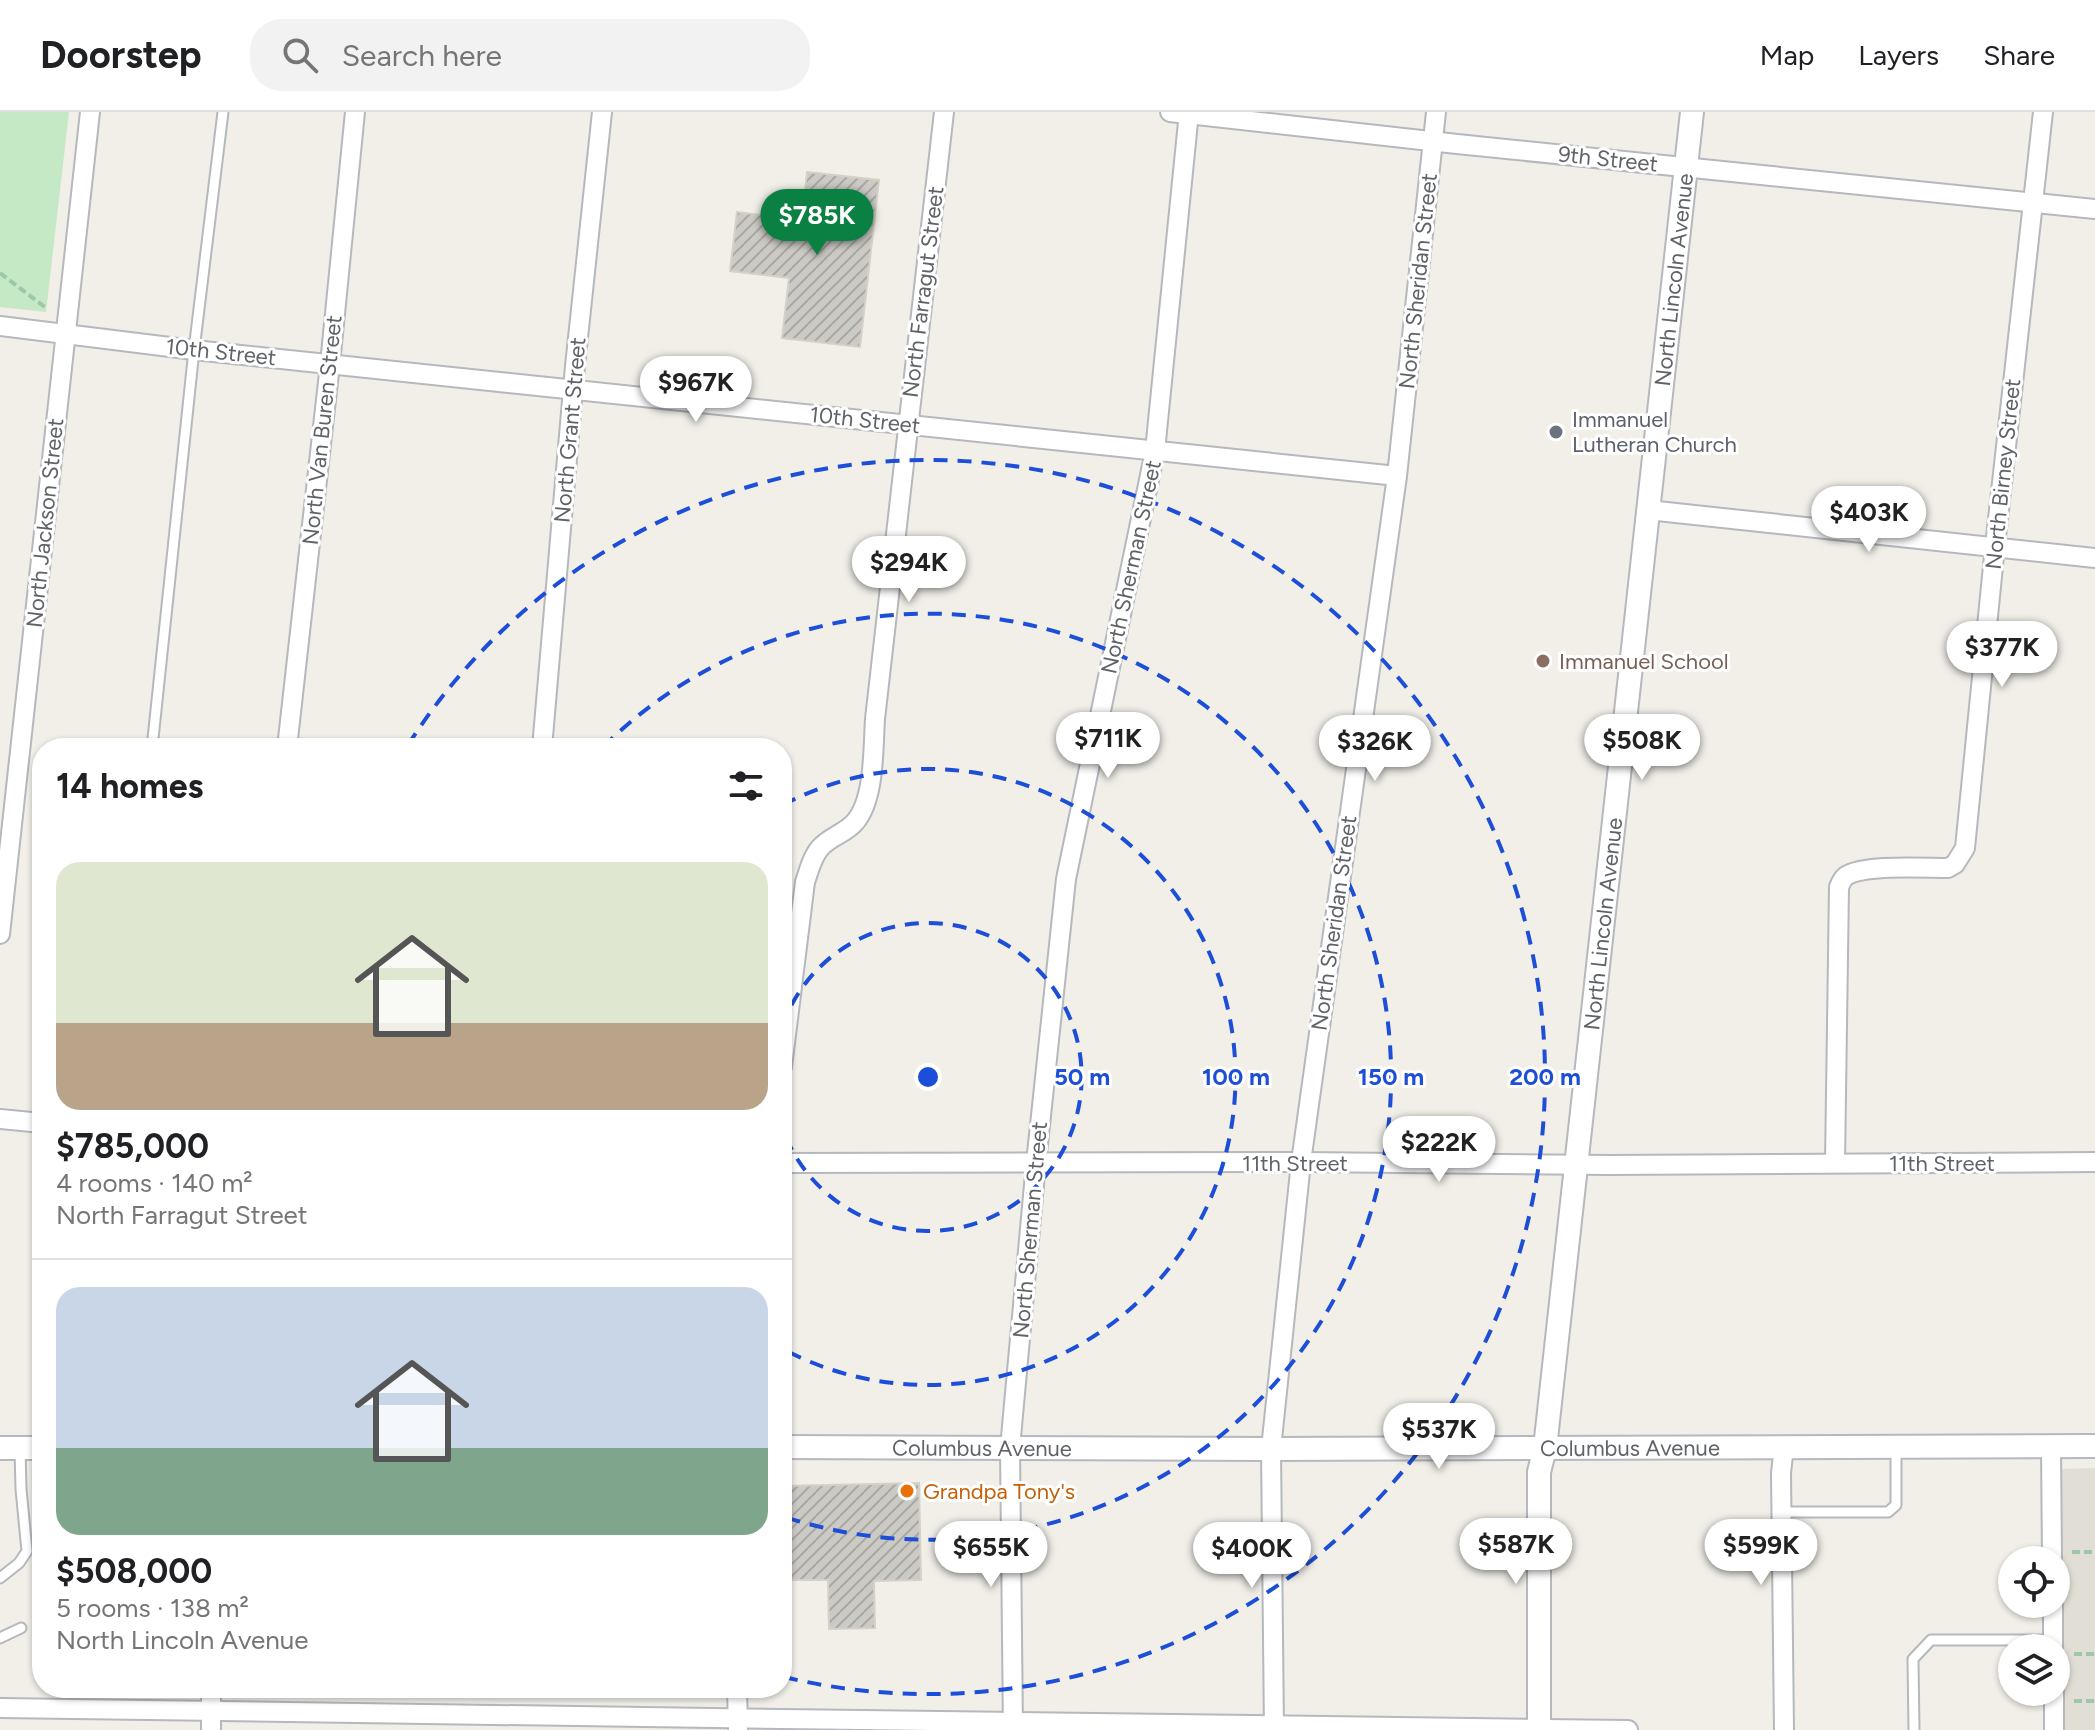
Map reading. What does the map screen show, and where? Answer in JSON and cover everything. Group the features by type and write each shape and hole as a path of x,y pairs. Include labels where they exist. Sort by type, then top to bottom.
{"street":[{"name":"North Jackson Street","path":"0,934 90,112"},
{"name":"North Van Buren Street","path":"288,738 355,112"},
{"name":"North Grant Street","path":"543,738 573,390 602,112"},
{"name":"North Farragut Street","path":"792,987 805,882 809,872 820,848 855,822 866,804 944,112"},
{"name":"North Sheridan Street","path":"1274,1728 1271,1449 1301,1162 1397,476 1436,112"},
{"name":"North Lincoln Avenue","path":"1539,1730 1539,1472 1545,1448 1577,1164 1692,112"},
{"name":"North Birney Street","path":"1835,1163 1839,887 1843,878 1856,872 1879,868 1948,868 1955,864 1965,848 2043,112"},
{"name":"9th Street","path":"1182,113 2095,209"},
{"name":"North Sherman Street","path":"1013,1726 1010,1448 1036,1163 1066,879 1155,451 1182,113"},
{"name":"10th Street","path":"0,326 194,350 1397,476"},
{"path":"1648,510 2095,558"},
{"path":"0,1119 32,1122"},
{"name":"11th Street","path":"792,1163 2095,1162"},
{"path":"1784,1446 1781,1473 1784,1730"},
{"path":"2051,1446 2052,1546"},
{"name":"Columbus Avenue","path":"792,1447 2095,1446"},
{"path":"211,1698 211,1730"},
{"path":"737,1698 738,1725"},
{"path":"2054,1706 2054,1730"},
{"path":"0,1708 211,1709 738,1725 1628,1730"}],"lane":[{"path":"153,738 223,112"},
{"path":"1781,1512 1888,1512 1896,1505 1896,1446"},
{"path":"0,1578 19,1563 27,1551 21,1448"},
{"path":"0,1638 21,1628"},
{"path":"1914,1730 1913,1659 1931,1640 1998,1642"}],"path":[{"path":"0,273 46,308"},
{"path":"2072,1552 2095,1552"},
{"path":"2074,1654 2095,1654"},
{"path":"2074,1701 2095,1701"}],"shaded area":[{"path":"2095,1468 2095,1730 2063,1730 2063,1706 2070,1706 2070,1634 2063,1634 2063,1618 2070,1618 2070,1546 2062,1546 2062,1469"}],"green space":[{"path":"0,112 69,112 46,312 0,307"}],"building":[{"path":"807,172 879,180 860,347 782,338 789,278 730,271 737,212 802,220"},
{"path":"919,1483 921,1580 874,1581 875,1628 829,1629 828,1580 792,1580 792,1486"}],"place":[{"name":"Immanuel Lutheran Church","path":"1556,432"},
{"name":"Immanuel School","path":"1543,661"},
{"name":"Grandpa Tony's","path":"907,1491"}]}
